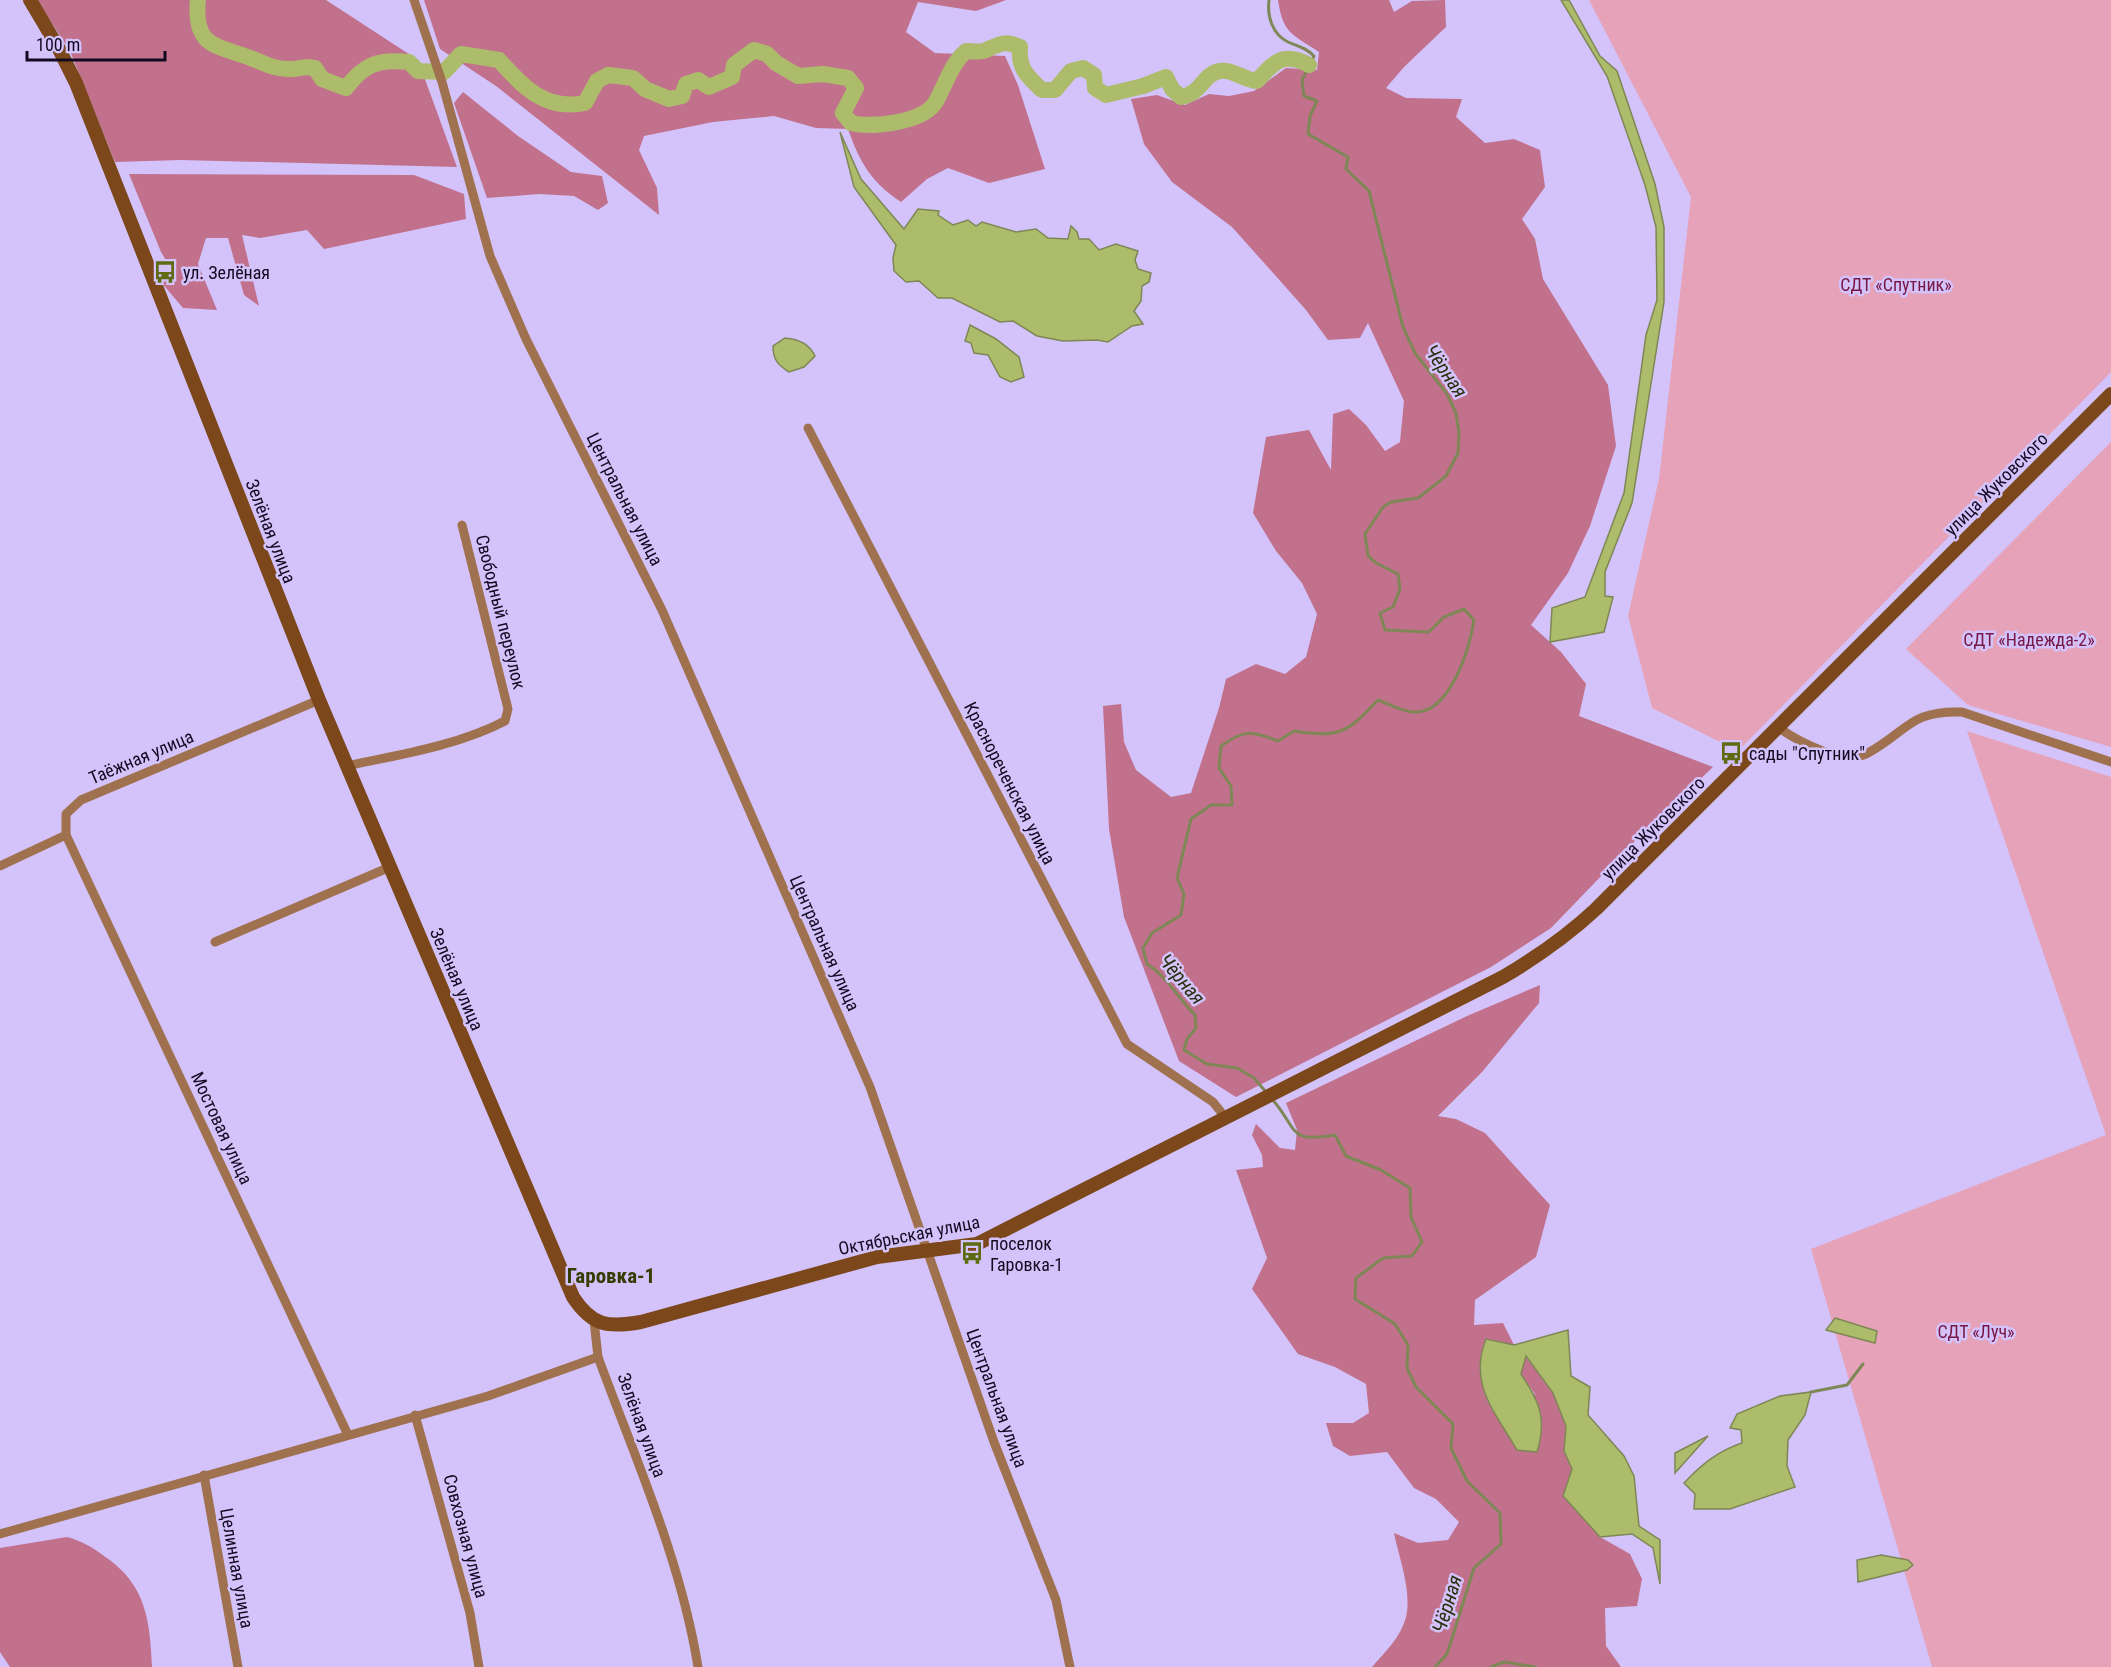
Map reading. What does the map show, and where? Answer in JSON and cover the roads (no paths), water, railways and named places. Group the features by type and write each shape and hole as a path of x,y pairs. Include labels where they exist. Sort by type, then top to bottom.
{"main road":[{"name":"Зелёная улица","path":"30,0 60,48 76,83 346,766 573,1297 583,1313 594,1321"},
{"name":"улица Жуковского","path":"1243,1108 1503,977 1564,938 1779,728 2111,394"},
{"name":"Октябрьская улица","path":"594,1321 621,1326 641,1322 877,1257 977,1244 1243,1108"}],"street":[{"name":"Центральная улица","path":"414,0 442,82 490,256 526,339 662,610 870,1087 993,1442 1056,1600 1070,1667"},
{"name":"Краснореченская улица","path":"808,428 1127,1044 1213,1102 1225,1117"},
{"name":"Свободный переулок","path":"346,766 417,751 493,727 505,721 508,709 462,525"},
{"name":"Таёжная улица","path":"66,835 66,814 81,800 319,700"},
{"path":"1779,728 1806,746 1855,756 1869,752 1923,715 1941,711 1962,712 2111,762"},
{"path":"0,866 66,835"},
{"name":"Мостовая улица","path":"66,835 348,1435"},
{"path":"215,942 390,867"},
{"name":"Зелёная улица","path":"594,1321 593,1334 598,1357 675,1570 690,1624 698,1667"},
{"path":"0,1534 520,1386 598,1357"},
{"name":"Совхозная улица","path":"415,1415 470,1613 479,1667"},
{"name":"Целинная улица","path":"204,1475 238,1667"}],"waterway":[{"path":"198,0 199,28 204,36 218,47 273,67 315,68 322,79 346,88 359,73 373,65 389,61 409,62 418,71 444,72 461,54 499,60 526,88 536,95 558,103 571,105 585,103 597,81 608,75 633,78 645,89 669,99 682,96 686,84 698,80 709,87 732,77 734,65 754,50 767,54 776,63 798,76 823,74 848,78 856,88 843,113 851,123 871,125 908,119 928,110 935,103 952,69 966,51 982,51 1003,44 1020,47 1022,66 1042,90 1055,90 1071,71 1083,68 1094,75 1095,88 1106,95 1143,86 1166,77 1172,89 1181,97 1194,92 1209,76 1220,71 1257,81 1274,64 1286,59 1309,65"},
{"name":"Чёрная","path":"1266,1092 1254,1078 1237,1068 1207,1064 1184,1050 1187,1039 1196,1028 1195,1015 1167,981 1147,964 1143,948 1152,933 1181,915 1184,894 1177,878 1191,819 1211,805 1232,805 1231,786 1219,768 1221,746 1248,733 1278,741 1294,731 1333,733 1350,726 1378,700 1409,712 1427,710 1448,691 1456,677 1463,662 1474,620 1464,609 1444,617 1429,632 1385,630 1380,613 1393,607 1400,589 1398,574 1376,563 1368,556 1365,534 1383,507 1391,502 1418,498 1446,476 1458,453 1459,433 1456,413 1447,394 1415,353 1403,327 1369,191 1346,169 1348,157 1308,134 1310,116 1317,101 1304,96 1302,80 1314,56 1278,34 1270,18 1269,0"},
{"name":"Чёрная","path":"1272,1099 1296,1132 1309,1137 1335,1135 1346,1156 1381,1170 1410,1188 1411,1217 1422,1242 1412,1256 1383,1258 1356,1278 1355,1299 1395,1324 1408,1345 1407,1368 1416,1387 1453,1424 1451,1448 1467,1481 1500,1513 1501,1544 1474,1568 1447,1654 1435,1667"},
{"path":"1811,1392 1847,1385 1863,1364"},
{"name":"Чёрная","path":"1491,1667 1504,1662 1536,1667"}],"place":[{"name":"ул. Зелёная","path":"165,272"},
{"name":"сады \"Спутник\"","path":"1731,753"},
{"name":"поселок Гаровка-1","path":"972,1253"}],"district":[{"name":"Гаровка-1","path":"611,1276"}],"park label":[{"name":"СДТ «Спутник»","path":"1896,284"},
{"name":"СДТ «Надежда-2»","path":"2029,639"},
{"name":"СДТ «Луч»","path":"1976,1331"}]}
